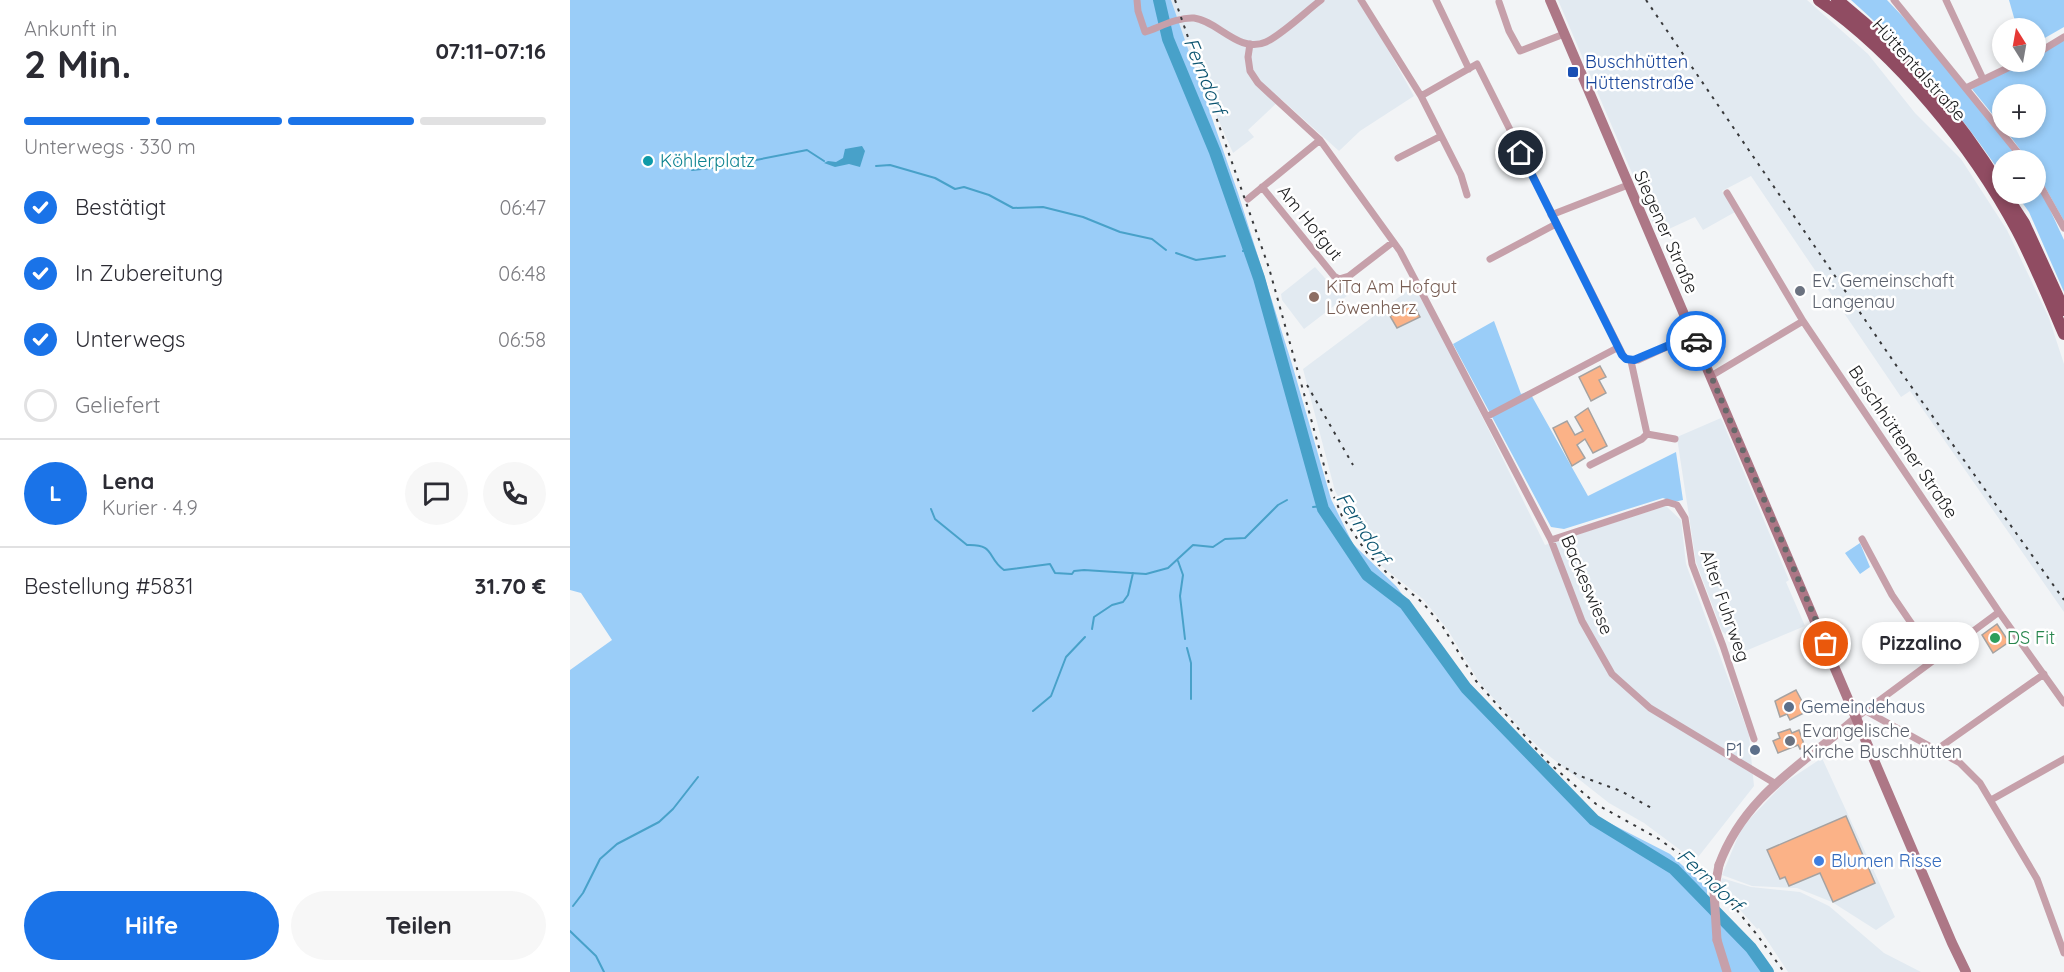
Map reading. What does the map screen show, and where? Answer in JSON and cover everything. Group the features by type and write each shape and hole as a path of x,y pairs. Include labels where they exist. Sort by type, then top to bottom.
{"highway":[{"name":"Hüttentalstraße","path":"1819,0 1855,26 1936,110 1967,151 2016,228 2064,334"},
{"name":"Hüttentalstraße","path":"1837,0 1862,19 1944,104 1992,174"},
{"path":"2012,204 2024,223 2064,310"}],"main road":[{"name":"Siegener Straße","path":"1550,0 1693,335 1862,714 1948,933 1966,972"}],"street":[{"path":"1137,0 1145,33 1192,18 1236,40 1250,44 1265,42 1272,38 1321,0"},
{"path":"1361,0 1421,96 1461,175 1467,195"},
{"path":"1436,0 1468,69"},
{"path":"1894,0 2016,150"},
{"path":"1946,0 1983,79"},
{"path":"1499,2 1509,31 1520,51 1564,34"},
{"path":"2046,48 2064,38"},
{"name":"Backeswiese","path":"1250,44 1248,57 1250,71 1258,83 1320,140 1393,242 1488,416 1551,540 1582,621 1612,674 1650,708 1776,784"},
{"path":"1421,96 1477,64 1617,348 1624,357 1631,361 1647,434"},
{"path":"1966,88 1998,72"},
{"path":"1398,158 1441,136"},
{"path":"1248,199 1320,140"},
{"path":"1551,215 1628,185"},
{"name":"Am Hofgut","path":"1262,188 1334,276 1339,279 1348,276 1393,242"},
{"name":"Buschhüttener Straße","path":"1727,193 1803,321 1999,612 2064,703"},
{"path":"2046,196 2064,228"},
{"path":"1490,259 1556,224"},
{"path":"1711,376 1803,321"},
{"path":"1631,361 1693,335"},
{"path":"1488,416 1617,348"},
{"path":"1647,434 1675,439"},
{"path":"1590,465 1642,439 1647,434"},
{"name":"Alter Fuhrweg","path":"1551,540 1667,502 1677,505 1685,518 1692,564 1724,645 1754,739"},
{"path":"1862,538 1892,595 1935,658"},
{"path":"1727,972 1717,940 1714,892 1719,865 1728,842 1742,818 1759,798 1862,714 1999,612"},
{"path":"1936,750 2044,674"},
{"path":"1862,714 1960,763 1980,783 2037,879 2064,953"},
{"path":"1991,800 2064,760"}],"shaded area":[{"path":"570,0 1171,0 1238,193 1292,364 1331,499 1353,544 1396,586 1470,684 1594,815 1670,854 1707,888 1707,906 1749,952 1762,972 570,972 570,670 612,640 581,593 570,590"},
{"path":"1171,0 1360,0 1414,96 1360,131 1339,151 1281,99 1248,130 1254,137 1233,153 1187,48"},
{"path":"1558,0 1807,0 1868,54 1915,113 1961,159 2007,230 2049,318 2064,364 2064,612 1910,391 1901,397 1751,176 1722,191 1735,212 1703,230 1695,217 1658,234"},
{"path":"1851,0 1887,0 1956,77 1989,118 1992,122 1992,138 2003,138 2012,150 1992,150 1992,161 1932,83"},
{"path":"2009,0 2064,0 2064,27 2046,37 2046,18 2014,18"},
{"path":"2064,40 2064,221 2046,189 2046,150 2020,150 2012,138 2046,138 2046,84 1992,84 1992,114 1972,89 2005,72 2046,72 2046,50"},
{"path":"862,146 865,151 860,167 849,164 835,167 824,163 836,162 843,158 845,149"},
{"path":"2046,201 2064,240 2064,292 2029,212 2023,204 2046,204"},
{"name":"KiTa Am Hofgut Löwenherz","path":"1315,267 1332,286 1336,282 1349,281 1356,289 1304,329 1282,300 1281,294"},
{"path":"1414,286 1448,347 1545,545 1666,506 1681,520 1686,564 1749,735 1754,786 1695,861 1644,823 1609,803 1526,735 1479,682 1448,630 1423,599 1378,563 1369,552 1335,491 1303,369"},
{"path":"1494,321 1521,394 1529,391 1588,496 1676,452 1683,500 1674,502 1663,498 1564,529 1551,527 1453,344"},
{"path":"1721,418 1789,580 1786,582 1805,626 1743,652 1722,631 1696,562 1677,437"},
{"path":"1860,543 1870,567 1860,574 1845,553"},
{"path":"1822,758 1895,917 1876,930 1832,902 1797,888 1752,886 1722,875 1742,827 1784,783"},
{"path":"1722,878 1751,887 1800,892 1829,906 1884,953 1921,972 1788,972 1759,928 1757,929 1720,887"}],"building":[{"path":"1413,304 1420,317 1397,328 1390,316"},
{"path":"1600,366 1606,377 1599,380 1606,393 1591,401 1579,377"},
{"path":"1588,408 1607,446 1593,453 1585,439 1577,445 1585,458 1572,466 1553,428 1567,421 1575,435 1583,431 1575,417"},
{"name":"DS Fit","path":"1997,624 2009,642 1993,653 1982,635"},
{"name":"Gemeindehaus","path":"1796,690 1803,703 1800,704 1804,713 1790,720 1787,714 1780,717 1775,701"},
{"name":"Evangelische Kirche Buschhütten","path":"1790,729 1792,733 1799,730 1805,747 1800,749 1798,745 1778,753 1773,741 1780,738 1778,733"},
{"name":"Blumen Risse","path":"1846,816 1875,883 1833,902 1820,873 1789,886 1785,877 1780,879 1767,850"}],"waterway":[{"name":"Ferndorf","path":"1159,0 1168,39 1215,152 1259,278 1323,509 1367,575 1405,604 1466,688 1594,820 1674,869 1751,948 1768,972"},
{"path":"692,170 720,167 807,150 824,161"},
{"path":"671,156 686,168"},
{"path":"876,166 890,165 935,178 955,189 964,187 989,195 1013,208 1043,207 1083,217 1120,232 1152,239 1166,250"},
{"name":"Ferndorf","path":"1243,251 1249,250"},
{"path":"1176,253 1196,260 1225,256"},
{"path":"931,509 935,519 967,545 987,549 1004,570 1050,564 1055,573 1072,574 1074,571 1084,570 1146,574 1168,568 1193,545 1213,547 1225,539 1245,538 1278,505 1287,500"},
{"path":"1313,507 1322,506"},
{"path":"1178,561 1183,575 1180,596 1185,639"},
{"path":"1092,629 1094,617 1112,605 1123,602 1128,595 1133,573"},
{"path":"1033,711 1051,696 1066,657 1085,637"},
{"path":"1187,648 1191,663 1191,699"},
{"path":"573,906 583,893 600,859 617,844 659,822 673,809 698,777"},
{"path":"570,931 596,956 604,972"}],"railway":[{"path":"1175,0 1269,268 1330,487 1342,516 1367,553 1423,603 1443,627 1476,681 1548,762 1596,804 1659,839 1688,860 1727,898 1784,972"},
{"path":"1646,0 1898,368 2064,600"},
{"path":"1307,385 1353,465"},
{"path":"1558,764 1580,776 1621,791 1655,810"}],"way so far":[{"path":"1696,341 1826,644"}],"place":[{"name":"Buschhütten Hüttenstraße","path":"1573,72"},
{"name":"Köhlerplatz","path":"648,161"},
{"name":"Ev. Gemeinschaft Langenau","path":"1800,291"},
{"name":"KiTa Am Hofgut Löwenherz","path":"1314,297"},
{"name":"DS Fit","path":"1995,638"},
{"name":"Pizzalino","path":"1826,644"},
{"name":"Gemeindehaus","path":"1789,707"},
{"name":"Evangelische Kirche Buschhütten","path":"1790,741"},
{"name":"P1","path":"1755,750"},
{"name":"Blumen Risse","path":"1819,861"}],"route":[{"path":"1521,153 1622,355 1631,361 1638,360 1693,335 1696,341"}]}
